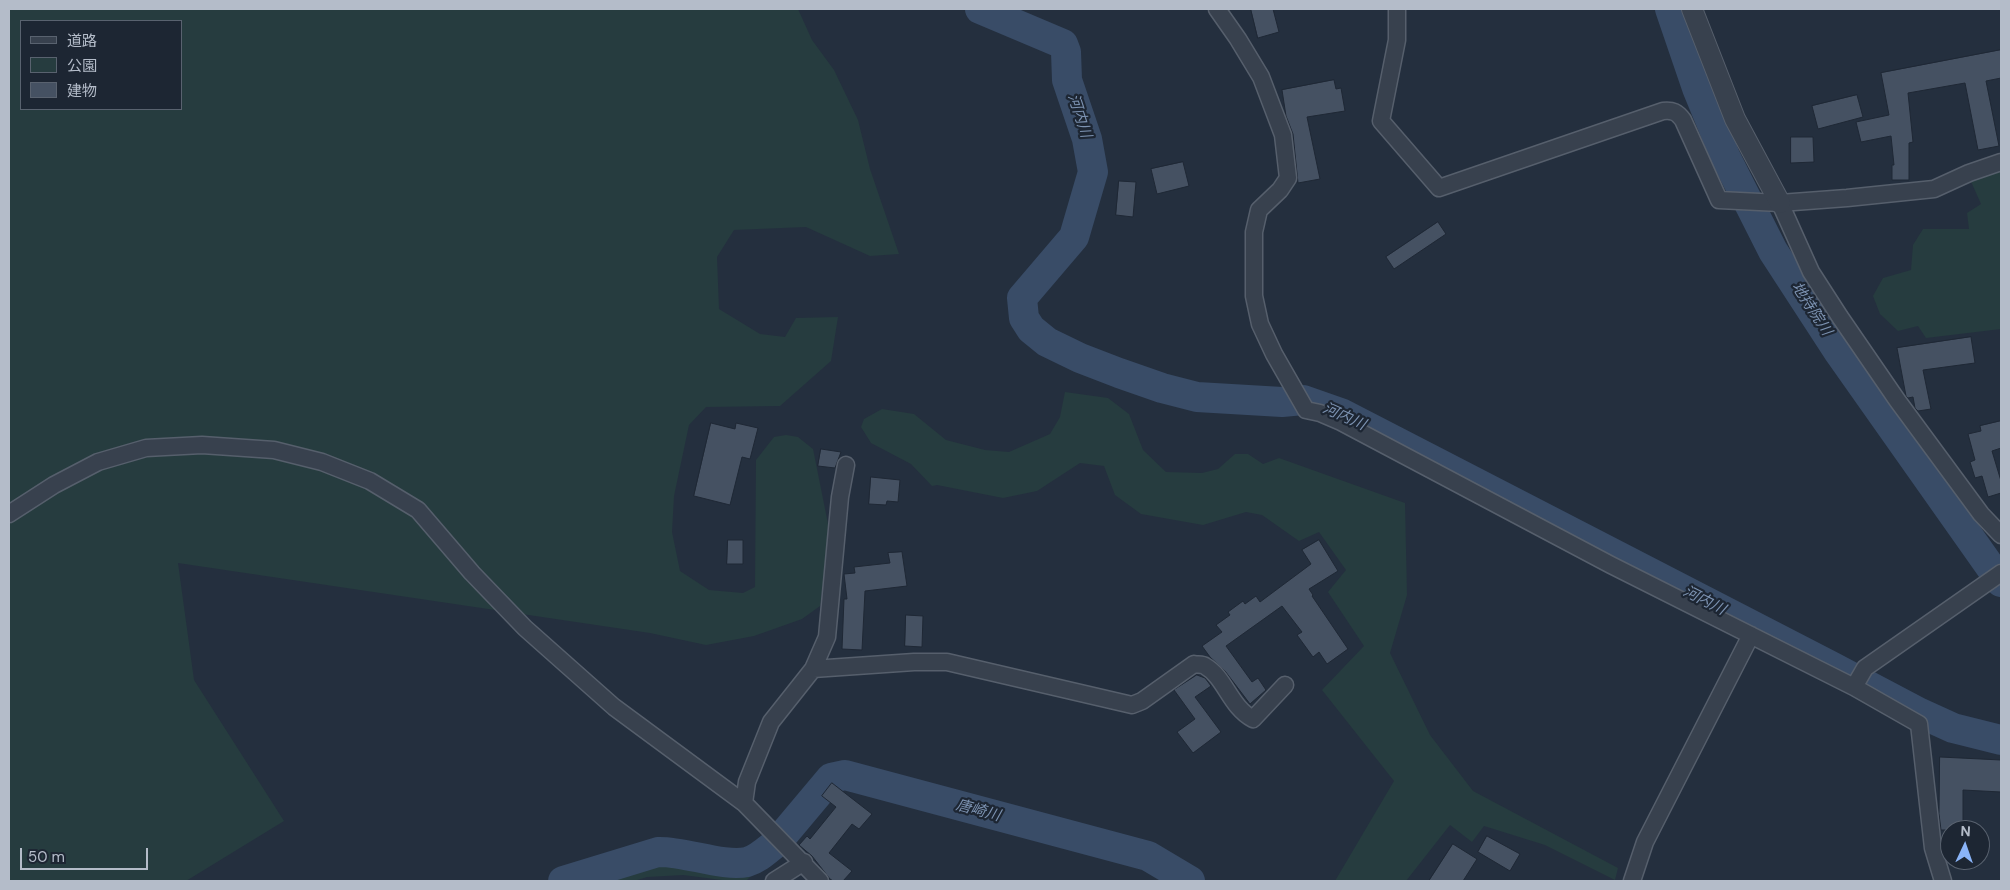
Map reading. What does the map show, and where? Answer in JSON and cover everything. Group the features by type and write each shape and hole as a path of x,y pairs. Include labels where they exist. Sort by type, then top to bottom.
{"street":[{"path":"1217,9 1261,76 1283,135 1288,178 1280,190 1259,210 1254,232 1252,259 1254,296 1260,324 1274,354 1306,410 1320,413 1340,422 1610,565 1854,687 1919,724 1933,848 1943,881"},
{"path":"1397,9 1397,40 1381,121 1439,188 1653,114 1672,110 1679,114 1683,120 1719,200 1780,203 1847,198 1934,188 2001,162"},
{"path":"1692,9 1735,119 1780,203 1810,272 1896,400 1980,514 2001,535"},
{"path":"9,514 54,485 98,462 146,448 202,445 264,449 322,462 370,481 418,510 472,573 525,628 614,707 744,803 804,862 820,881"},
{"path":"744,803 747,782 771,722 813,669 827,637 840,497 846,465"},
{"path":"1854,687 1865,668 2001,573"},
{"path":"1632,881 1646,842 1750,635"},
{"path":"813,669 914,662 947,662 1132,705 1142,701 1194,664 1204,665 1212,672 1243,714 1253,719 1285,685"},
{"path":"774,881 804,862"}],"green space":[{"path":"9,9 798,9 812,40 834,70 858,120 870,169 899,254 870,256 806,227 734,230 717,257 719,309 760,334 785,337 796,318 838,317 831,361 780,406 706,407 689,425 674,496 672,532 680,571 709,590 743,593 755,587 756,460 774,437 786,435 798,437 813,449 830,534 820,606 802,619 754,636 706,645 650,633 178,563 194,680 284,821 186,881 9,881"},
{"path":"2001,167 2001,329 1926,338 1918,326 1898,331 1880,314 1873,296 1883,278 1911,270 1913,245 1923,229 1969,229 1967,213 1981,204 1969,177"},
{"path":"1065,392 1108,398 1129,414 1143,450 1166,472 1202,473 1218,469 1235,454 1248,454 1263,464 1279,458 1405,503 1407,595 1390,653 1430,735 1473,791 1618,868 1615,880 1545,845 1484,826 1472,842 1450,825 1406,881 1335,881 1394,781 1322,690 1364,646 1328,592 1346,570 1319,532 1299,541 1262,515 1246,512 1203,525 1141,514 1115,495 1104,466 1080,463 1037,491 1003,498 937,485 932,486 911,464 871,443 861,427 864,419 882,409 914,414 946,440 985,450 1009,452 1050,434 1060,417"},
{"path":"653,858 747,866 752,869 753,874 746,881 683,875 647,877 634,881 576,881"}],"building":[{"path":"1251,9 1273,9 1279,32 1258,38"},
{"path":"2001,50 2001,78 1986,81 1999,146 1978,150 1965,83 1908,93 1913,142 1909,143 1909,180 1892,180 1892,165 1894,165 1891,136 1861,142 1856,122 1889,115 1881,73"},
{"path":"1334,80 1336,89 1341,88 1345,111 1307,117 1320,179 1298,183 1293,134 1286,116 1282,90"},
{"path":"1857,95 1863,117 1818,129 1812,106"},
{"path":"1791,137 1813,137 1814,162 1791,163"},
{"path":"1183,162 1189,186 1157,194 1151,169"},
{"path":"1119,181 1136,182 1133,217 1116,215"},
{"path":"1438,222 1446,234 1394,269 1386,257"},
{"path":"1971,337 1975,363 1923,370 1931,409 1918,411 1915,408 1913,397 1908,398 1906,396 1897,348"},
{"path":"2001,421 2001,448 1992,451 2001,481 2001,493 1988,497 1982,476 1975,478 1970,462 1975,460 1968,434 1981,431 1980,426"},
{"path":"711,423 735,429 736,423 758,428 750,459 742,457 730,505 694,496"},
{"path":"821,449 841,452 835,468 818,466"},
{"path":"871,477 900,480 898,502 887,501 886,505 869,504"},
{"path":"728,540 743,540 743,564 727,564"},
{"path":"1319,540 1338,571 1309,589 1348,649 1327,664 1319,652 1313,657 1297,635 1302,632 1282,606 1226,646 1252,682 1258,678 1266,690 1250,704 1225,671 1210,657 1202,646 1222,632 1216,625 1230,615 1228,612 1243,601 1245,604 1256,596 1260,602 1311,564 1302,550"},
{"path":"902,552 907,586 865,591 862,650 842,649 844,599 847,599 844,574 855,573 854,567 890,563 888,553"},
{"path":"906,615 923,616 922,647 905,646"},
{"path":"1197,675 1205,678 1211,686 1195,697 1221,732 1193,753 1177,732 1195,719 1174,690"},
{"path":"1940,757 2001,760 2001,792 1963,790 1963,820 1940,820 1940,822 1939,814"},
{"path":"832,783 872,814 859,829 852,824 829,853 852,871 843,881 833,881 830,879 812,856 799,845 807,836 810,839 836,807 822,796"},
{"path":"1487,836 1520,854 1510,871 1478,852"},
{"path":"1453,844 1477,859 1463,881 1429,881"}],"waterway":[{"name":"河内川","path":"980,9 1063,44 1066,52 1067,80 1087,139 1093,172 1074,237 1022,298 1024,318 1031,329 1047,342 1080,358 1119,373 1162,388 1197,397 1282,402 1303,400 1343,414 1920,713 1953,728 2001,740"},
{"name":"地持院川","path":"1670,9 1697,88 1725,156 1773,251 1838,351 2001,582"},
{"name":"唐崎川","path":"784,834 831,778 845,775 1148,856 1190,881"},
{"name":"唐崎川","path":"563,881 658,852 668,852 715,861 747,862 759,857 776,843"}]}
